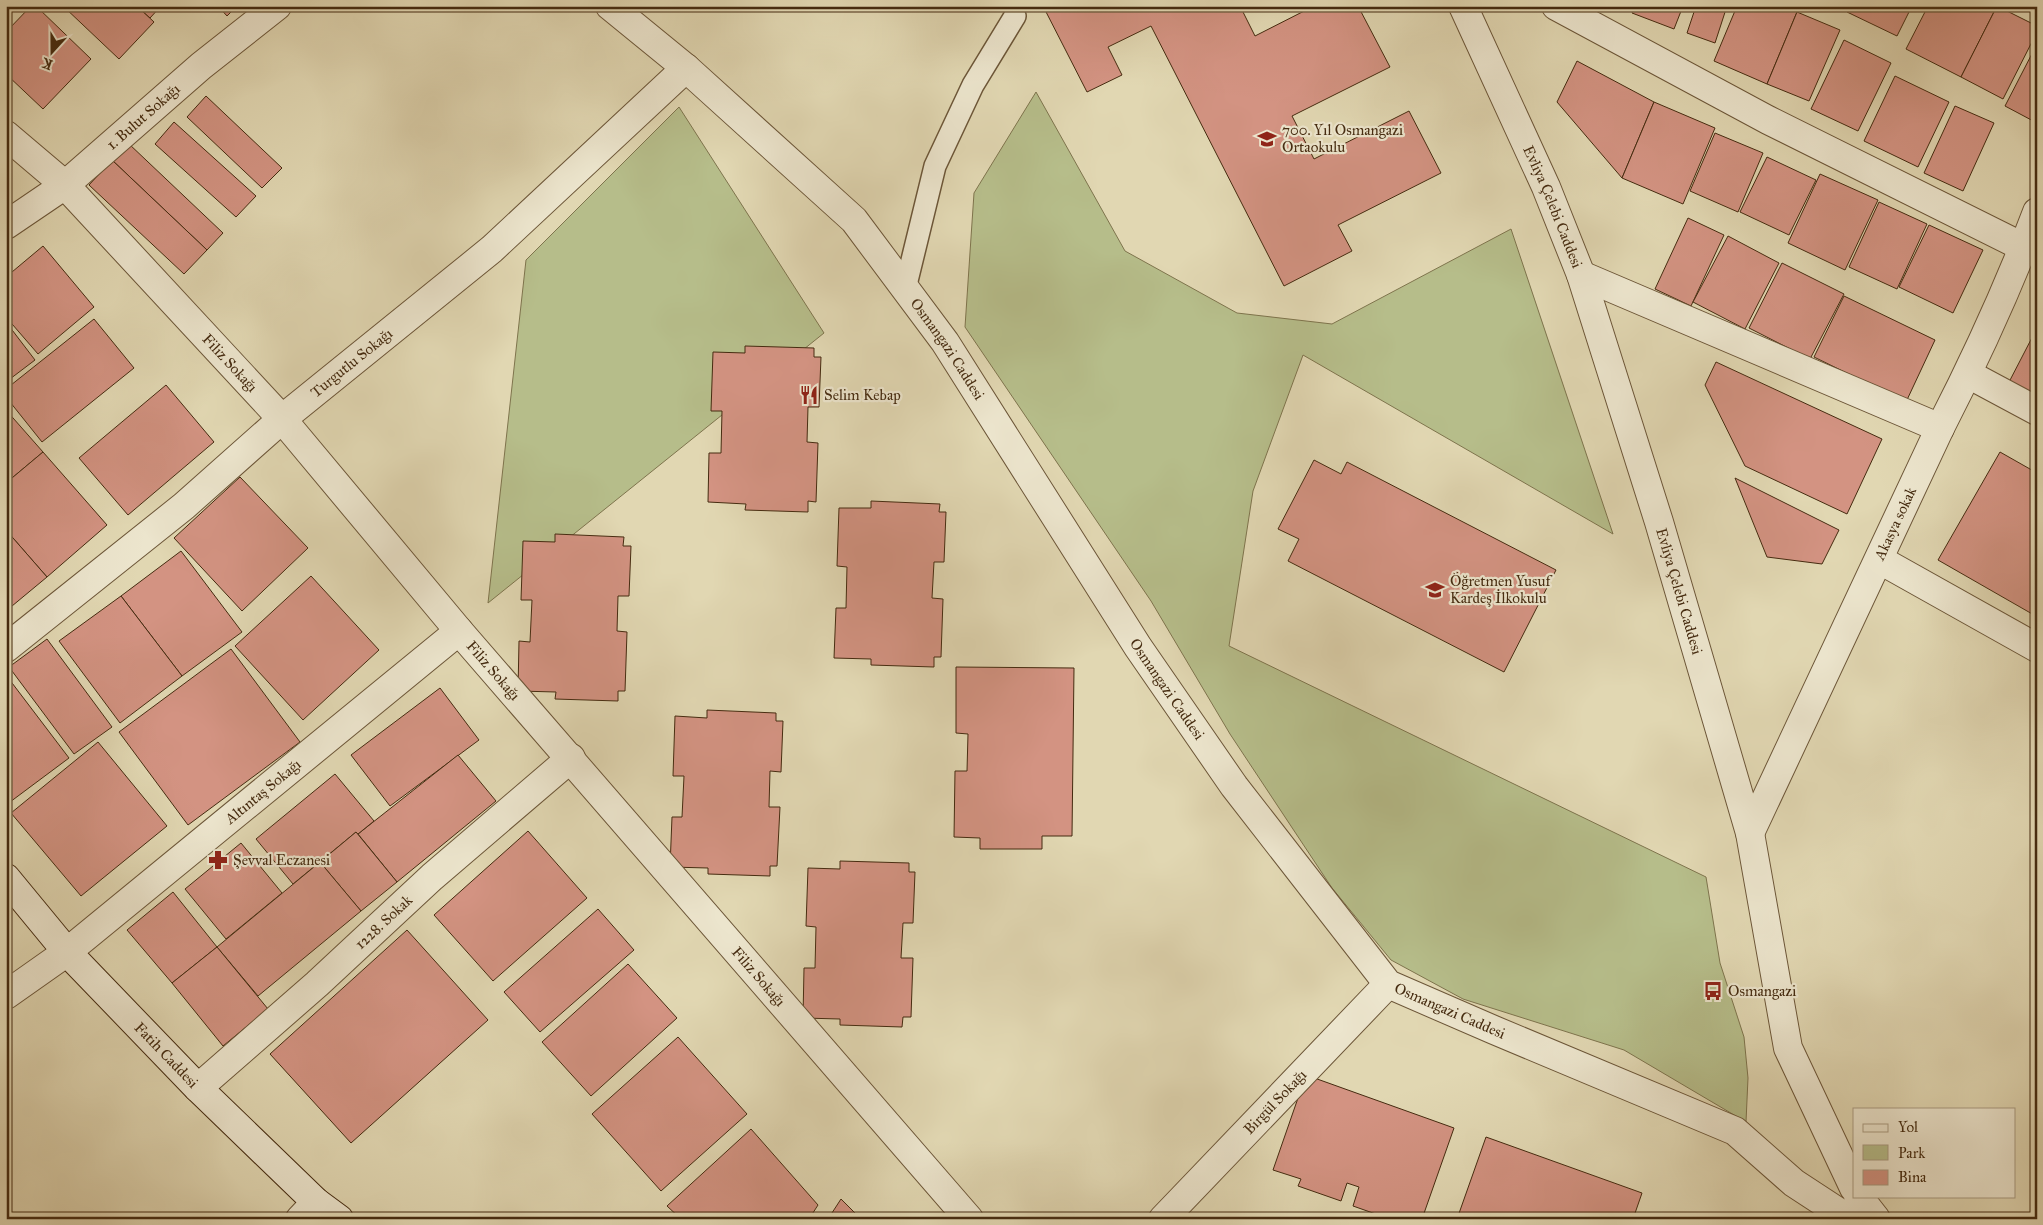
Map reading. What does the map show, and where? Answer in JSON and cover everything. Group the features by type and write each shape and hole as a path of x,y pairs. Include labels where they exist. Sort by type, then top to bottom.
{"street":[{"name":"1. Bulut Sokağı","path":"6,225 65,185 201,66 277,6"},
{"name":"Osmangazi Caddesi","path":"610,6 686,68 854,220 944,342 1138,647 1234,786 1388,984 1735,1131 1794,1183 1849,1219"},
{"name":"Evliya Çelebi Caddesi","path":"1463,6 1546,187 1581,275 1660,522 1750,833 1788,1048 1853,1186"},
{"path":"1556,6 1768,120 2023,247"},
{"name":"Turgutlu Sokağı","path":"6,648 184,506 282,419 492,249 686,68"},
{"name":"Filiz Sokağı","path":"6,135 65,185 282,419 459,631 969,1219"},
{"name":"Akasya sokak","path":"1750,833 1880,560 1940,428 1968,374 2037,212"},
{"path":"1581,275 1940,428"},
{"path":"1968,374 2037,411"},
{"path":"1880,560 2037,648"},
{"name":"Altıntaş Sokağı","path":"6,995 67,952 459,631"},
{"name":"1228. Sokak","path":"198,1088 316,984 432,877 571,758"},
{"name":"Fatih Caddesi","path":"6,878 67,952 198,1088 308,1210 338,1219"},
{"name":"Birgül Sokağı","path":"1163,1219 1388,984"},
{"path":"1860,1198 1876,1219"}],"lane":[{"path":"905,288 936,166 973,85 1015,16"}],"green space":[{"path":"1036,92 1125,251 1237,313 1332,324 1511,229 1613,534 1303,355 1253,491 1229,646 1706,877 1720,963 1744,1037 1748,1078 1746,1122 1624,1050 1463,999 1391,960 1332,888 1230,734 1151,601 965,327 974,193"},
{"path":"679,107 824,333 488,603 526,260"}],"building":[{"path":"31,6 36,6 91,59 43,109 6,74 6,32"},
{"path":"63,6 137,6 154,22 119,59"},
{"path":"137,6 161,6 150,18"},
{"path":"218,6 237,6 227,16"},
{"path":"1043,6 1240,6 1255,36 1314,6 1358,6 1390,67 1292,116 1314,159 1409,111 1441,173 1338,225 1352,251 1284,286 1151,26 1108,47 1122,75 1087,92"},
{"path":"1635,6 1683,6 1674,29 1632,13"},
{"path":"1696,6 1727,6 1715,43 1687,33"},
{"path":"1737,6 1785,6 1797,12 1767,84 1714,61"},
{"path":"1850,6 1912,6 1897,36 1847,12"},
{"path":"1928,6 1997,6 1961,77 1906,49"},
{"path":"1997,6 2037,26 2037,32 2003,99 1961,77"},
{"path":"1797,12 1840,30 1809,101 1767,84"},
{"path":"1844,40 1891,63 1858,131 1811,109"},
{"path":"2037,44 2037,123 2005,106"},
{"path":"1577,61 1654,102 1622,178 1557,102"},
{"path":"1895,76 1949,102 1918,167 1864,141"},
{"path":"206,96 282,168 262,188 187,117"},
{"path":"1654,102 1715,128 1683,204 1622,178"},
{"path":"1955,106 1994,123 1963,191 1924,173"},
{"path":"174,122 256,196 236,217 155,144"},
{"path":"1715,133 1763,153 1738,212 1690,191"},
{"path":"128,143 223,233 207,250 112,160"},
{"path":"1767,157 1816,180 1789,235 1740,212"},
{"path":"112,160 207,250 184,274 89,185"},
{"path":"1820,174 1878,200 1845,270 1788,243"},
{"path":"1879,202 1927,224 1897,289 1849,267"},
{"path":"1688,218 1724,235 1691,306 1655,289"},
{"path":"1929,225 1983,250 1953,313 1899,287"},
{"path":"1728,236 1779,263 1745,329 1693,302"},
{"path":"43,246 94,307 38,354 6,317 6,277"},
{"path":"1782,263 1844,294 1810,359 1749,328"},
{"path":"1844,296 1935,340 1906,402 1814,357"},
{"path":"94,319 134,368 42,442 6,397 6,389"},
{"path":"6,322 35,360 6,382"},
{"path":"2037,328 2037,399 2008,384"},
{"path":"745,346 814,348 814,357 821,357 819,407 808,407 807,442 818,443 816,502 808,501 808,512 745,510 746,504 708,502 709,453 721,453 722,411 711,411 713,352 745,353"},
{"path":"1716,362 1882,439 1847,514 1745,466 1705,385"},
{"path":"166,385 214,442 128,515 79,458"},
{"path":"6,410 43,452 6,483"},
{"path":"43,452 107,525 47,577 6,530 6,483"},
{"path":"2000,452 2037,473 2037,611 2034,615 1938,560"},
{"path":"1314,460 1341,474 1347,462 1556,570 1504,672 1288,561 1299,539 1278,529"},
{"path":"240,477 308,548 242,611 174,538"},
{"path":"1735,478 1839,530 1822,564 1767,557"},
{"path":"871,501 940,504 939,512 946,512 944,562 934,562 932,598 943,599 941,657 934,657 934,667 871,665 871,659 834,658 836,608 846,608 847,567 837,566 839,508 871,508"},
{"path":"6,530 47,577 6,611"},
{"path":"555,534 624,537 623,546 631,546 629,596 618,596 617,631 627,632 625,691 618,691 618,701 555,699 556,692 518,691 519,641 530,642 532,600 521,600 523,541 555,542"},
{"path":"181,551 242,632 182,676 121,596"},
{"path":"311,576 379,650 303,720 235,646"},
{"path":"121,596 182,676 120,723 59,641"},
{"path":"47,639 112,727 74,754 9,667"},
{"path":"231,649 300,742 188,825 119,732"},
{"path":"956,667 1074,668 1072,836 1042,836 1042,849 980,849 980,838 954,837 955,771 967,771 968,734 956,733"},
{"path":"6,675 69,758 6,805"},
{"path":"440,688 479,740 390,806 351,755"},
{"path":"707,710 776,713 776,721 783,721 781,772 770,771 769,807 780,807 777,866 770,866 770,876 708,874 708,868 670,867 672,817 682,817 684,776 673,776 675,716 707,718"},
{"path":"98,742 167,826 81,896 11,813"},
{"path":"458,755 496,801 397,882 358,834"},
{"path":"335,774 374,821 358,834 356,832 293,884 256,839"},
{"path":"528,831 587,898 493,981 434,915"},
{"path":"356,832 397,882 361,911 320,862"},
{"path":"241,843 282,893 226,939 185,889"},
{"path":"840,861 909,863 909,872 915,872 913,923 903,923 901,958 913,958 911,1017 903,1017 902,1027 840,1025 840,1019 803,1018 804,968 815,968 816,927 806,926 808,868 840,869"},
{"path":"320,862 361,911 258,996 217,947"},
{"path":"173,892 217,947 172,983 127,930"},
{"path":"598,909 634,950 540,1032 504,992"},
{"path":"407,930 488,1020 351,1143 270,1054"},
{"path":"217,947 268,1009 223,1046 172,983"},
{"path":"628,964 677,1018 591,1096 542,1042"},
{"path":"678,1037 747,1114 661,1191 592,1114"},
{"path":"1306,1075 1454,1128 1422,1219 1409,1219 1397,1214 1395,1219 1390,1219 1353,1206 1359,1187 1347,1183 1341,1201 1298,1186 1301,1179 1273,1170"},
{"path":"751,1129 818,1205 809,1219 681,1219 667,1206"},
{"path":"1486,1137 1642,1193 1633,1219 1457,1219"},
{"path":"841,1199 861,1219 828,1219"}],"place":[{"name":"700. Yıl Osmangazi Ortaokulu","path":"1267,139"},
{"name":"Selim Kebap","path":"809,395"},
{"name":"Öğretmen Yusuf Kardeş İlkokulu","path":"1435,590"},
{"name":"Şevval Eczanesi","path":"218,860"},
{"name":"Osmangazi","path":"1713,991"}]}
